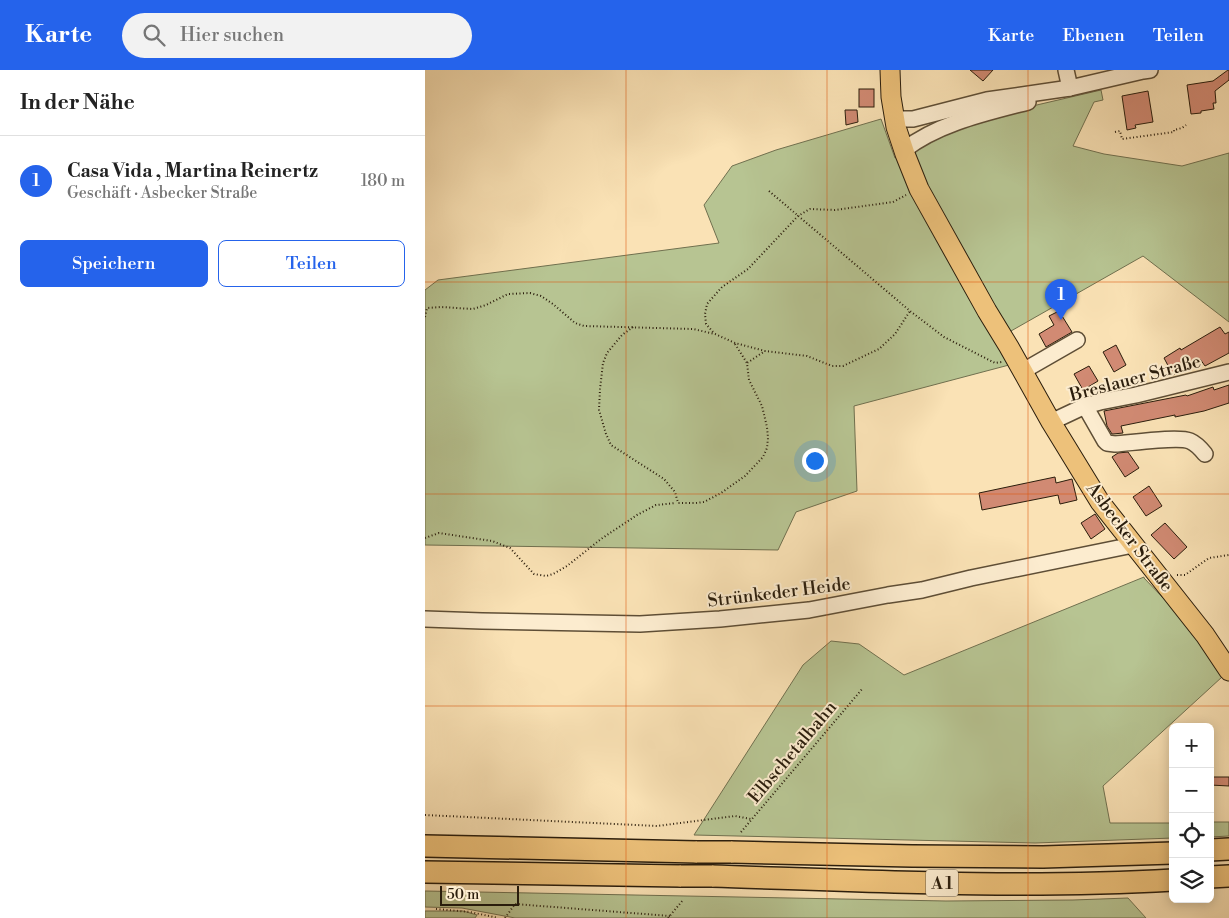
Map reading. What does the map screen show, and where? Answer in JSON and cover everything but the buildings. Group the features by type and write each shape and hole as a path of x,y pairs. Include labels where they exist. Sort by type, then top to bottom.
{"highway":[{"name":"A 1","path":"425,846 903,856 1034,857 1169,853"},
{"path":"1214,850 1229,849"},
{"name":"A 1","path":"425,872 711,876 1040,884 1169,880"},
{"path":"1214,877 1229,876"}],"main road":[{"name":"Asbecker Straße","path":"890,70 891,97 895,119 904,150 919,189 987,311 1100,502 1205,635 1229,671"}],"street":[{"path":"1066,70 1070,88"},
{"path":"904,150 929,134 957,122 1042,98 1070,88 1092,76 1150,70"},
{"path":"895,119 913,119 987,100 1070,88"},
{"path":"1020,366 1077,340"},
{"name":"Breslauer Straße","path":"1051,422 1085,406 1229,372"},
{"path":"1085,406 1107,443 1185,440 1191,441 1205,454"},
{"name":"Strünkeder Heide","path":"425,619 640,624 720,619 809,610 922,590 971,578 1133,545"}],"path":[{"path":"1115,132 1120,132 1122,139 1174,132 1174,130 1186,125"},
{"path":"715,334 706,324 707,304 722,287 748,269 798,216 810,209 835,210 893,202 919,189"},
{"path":"769,190 910,311 944,337 995,363 1020,366"},
{"path":"425,317 427,308 473,309 508,294 530,293 541,296 575,323 584,326 693,328 715,334 735,343 765,351 807,356 832,366 843,366 879,349 895,334 910,311"},
{"path":"633,327 622,335 607,353 603,363 599,410 611,445 664,480 675,492 677,503"},
{"path":"425,538 439,533 492,541 509,548 534,574 546,576 567,566 601,539 656,505 704,502 721,493 745,476 763,457 768,443 767,427 762,406 749,380 747,363 735,343"},
{"path":"747,363 765,351"},
{"path":"1160,578 1185,575 1209,558 1229,556"},
{"name":"Elbschetalbahn","path":"741,832 863,688"},
{"path":"425,815 657,826 735,816 751,819"},
{"path":"505,918 515,904 669,917 683,900"},
{"path":"435,910 470,912 498,918"}],"green space":[{"path":"1101,90 1103,100 1094,102 1073,146 1104,154 1182,166 1229,153 1229,322 1143,256 1011,331 1009,365 854,406 857,491 796,512 778,550 425,545 425,290 438,280 719,243 704,205 732,166 776,150 881,119 895,158 937,132 994,115"},
{"path":"1144,577 1188,624 1222,677 1172,723 1169,723 1169,726 1103,786 1110,823 1169,823 1169,838 1035,843 694,835 803,665 831,641 859,644 904,675"},
{"path":"1214,822 1229,822 1229,836 1214,837"},
{"path":"425,891 946,901 1128,898 1146,918 515,918 462,908 425,907"},
{"path":"425,911 463,911 477,915 475,918 425,918"}],"place":[{"name":"Casa Vida , Martina Reinertz","path":"1061,320"}]}
